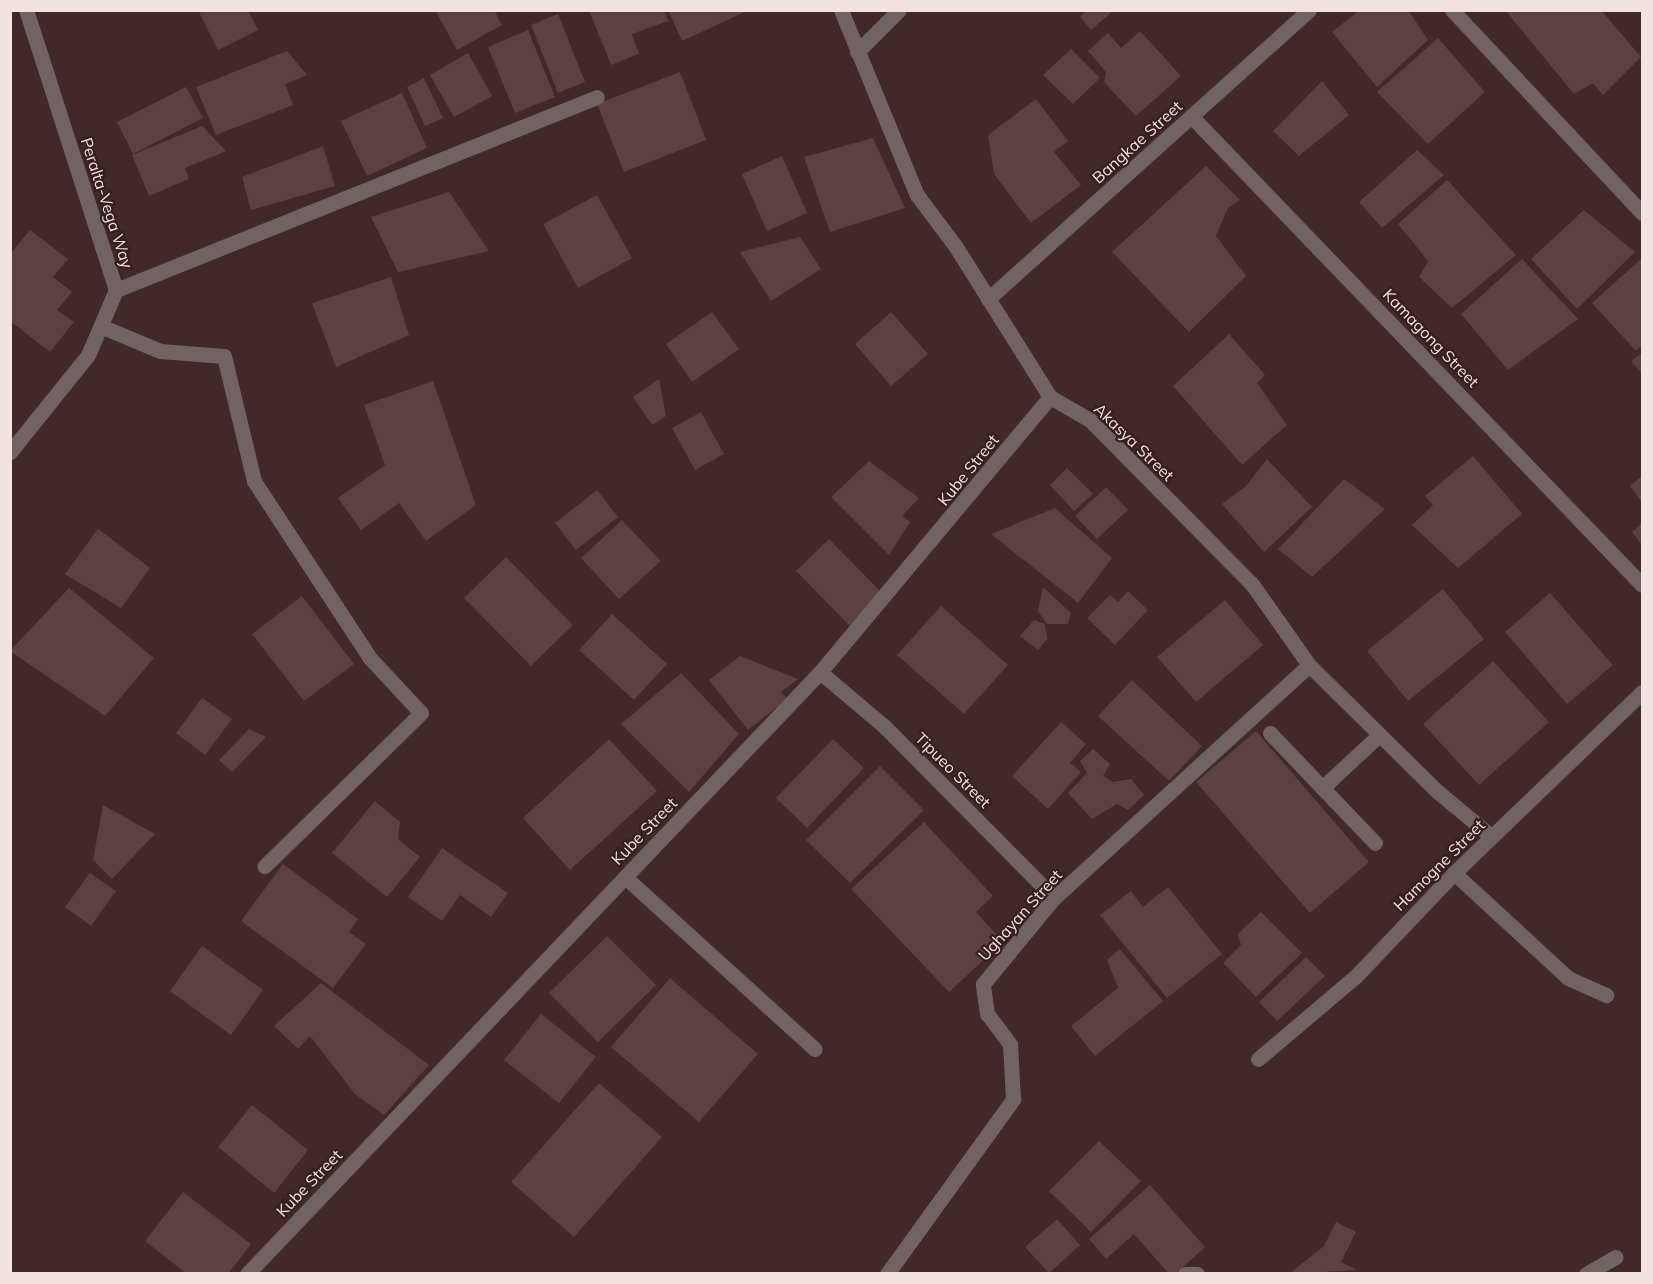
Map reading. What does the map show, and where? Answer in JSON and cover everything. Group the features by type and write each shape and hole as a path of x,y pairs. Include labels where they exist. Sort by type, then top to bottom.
{"street":[{"name":"Peralta-Vega Way","path":"10,452 88,355 103,327 116,290 26,10"},
{"name":"Akasya Street","path":"841,10 917,195 988,299 1050,397 1090,420 1252,584 1309,665 1379,735 1492,837"},
{"path":"857,52 899,10"},
{"name":"Bangkae Street","path":"988,299 1309,10"},
{"path":"1452,10 1642,213"},
{"path":"116,290 597,97"},
{"name":"Kamagong Street","path":"1192,117 1642,585"},
{"path":"103,327 179,356 207,352 224,356 254,481 369,657 422,713 265,866"},
{"name":"Kube Street","path":"247,1274 820,672 1050,397"},
{"name":"Ughayan Street","path":"887,1274 1013,1099 1010,1044 987,1014 983,984 1054,898 1309,665"},
{"name":"Tipueo Street","path":"820,672 885,727 1054,898"},
{"name":"Hamogne Street","path":"1258,1059 1356,976 1454,873 1642,692"},
{"path":"1270,733 1375,843"},
{"path":"1322,788 1379,735"},
{"path":"1454,873 1568,978 1606,995"},
{"path":"625,877 815,1048"},
{"path":"1586,1274 1615,1257"},
{"path":"1185,1274 1197,1274"}],"building":[{"path":"198,10 248,10 258,30 218,50"},
{"path":"435,10 494,10 502,25 457,50"},
{"path":"589,10 664,10 668,21 632,34 639,54 611,65"},
{"path":"668,10 749,10 682,41"},
{"path":"1087,10 1114,10 1091,30 1080,17"},
{"path":"1360,10 1408,10 1428,40 1377,87 1332,32"},
{"path":"1505,10 1601,10 1641,57 1603,95 1593,83 1574,94"},
{"path":"558,14 585,82 558,93 531,25"},
{"path":"528,30 555,97 515,113 488,47"},
{"path":"1140,31 1181,76 1136,116 1104,82 1106,72 1088,51 1108,33 1121,48"},
{"path":"1438,38 1485,92 1428,144 1377,92"},
{"path":"1071,49 1100,78 1073,104 1043,75"},
{"path":"287,51 307,75 285,84 293,105 216,135 196,87"},
{"path":"468,53 492,96 454,117 430,75"},
{"path":"680,72 706,140 624,172 597,104"},
{"path":"424,78 443,118 425,126 407,87"},
{"path":"1322,81 1349,115 1299,156 1273,131"},
{"path":"186,87 203,118 133,154 117,122"},
{"path":"402,93 427,148 367,176 341,121"},
{"path":"1036,99 1068,141 1054,152 1081,185 1031,223 994,174 988,135"},
{"path":"202,126 226,151 185,168 189,179 149,196 132,155"},
{"path":"873,138 905,208 830,232 804,157"},
{"path":"323,146 335,186 251,210 242,177"},
{"path":"1417,150 1444,175 1382,228 1359,202"},
{"path":"782,156 807,213 767,231 742,174"},
{"path":"1206,166 1240,200 1228,208 1216,236 1246,276 1189,332 1112,252"},
{"path":"1447,180 1516,255 1452,308 1419,277 1428,261 1398,224"},
{"path":"449,192 489,251 398,272 371,217"},
{"path":"597,195 632,258 578,288 543,224"},
{"path":"1584,210 1635,252 1577,309 1531,259"},
{"path":"30,230 68,259 53,277 72,292 57,310 74,322 50,352 10,321 10,254"},
{"path":"800,237 821,269 771,301 740,252"},
{"path":"1642,258 1642,345 1636,351 1592,303"},
{"path":"1522,259 1578,319 1508,370 1461,314"},
{"path":"391,277 409,335 336,367 312,303"},
{"path":"712,312 739,349 692,382 666,344"},
{"path":"891,312 928,354 891,386 855,344"},
{"path":"1229,334 1265,375 1257,383 1287,425 1242,465 1173,386"},
{"path":"1642,352 1642,373 1631,361"},
{"path":"659,379 666,416 652,425 633,397"},
{"path":"433,381 476,505 426,541 399,503 361,530 338,498 385,465 364,405"},
{"path":"701,412 724,454 695,470 672,428"},
{"path":"1473,456 1522,514 1458,568 1412,525 1433,505 1425,496"},
{"path":"1267,459 1312,507 1264,552 1222,504 1246,486"},
{"path":"869,461 919,498 902,516 910,522 889,555 831,497"},
{"path":"1067,468 1093,494 1074,511 1050,485"},
{"path":"1642,476 1642,502 1630,486"},
{"path":"1344,479 1385,509 1312,577 1278,549"},
{"path":"1106,487 1128,510 1097,539 1075,516"},
{"path":"597,490 618,517 576,550 555,523"},
{"path":"1055,508 1112,558 1078,603 991,534"},
{"path":"622,520 661,561 619,599 581,558"},
{"path":"1642,523 1642,545 1632,532"},
{"path":"98,529 150,568 121,608 65,574"},
{"path":"829,539 884,595 851,627 796,571"},
{"path":"506,557 573,625 531,666 464,598"},
{"path":"1043,587 1071,613 1068,624 1047,624 1038,611"},
{"path":"69,588 154,658 105,716 10,651"},
{"path":"1443,589 1484,639 1408,701 1367,651"},
{"path":"1128,591 1148,610 1115,645 1087,618 1110,595 1118,602"},
{"path":"1550,593 1613,665 1567,704 1505,632"},
{"path":"302,596 354,664 304,701 252,634"},
{"path":"1225,600 1263,645 1196,702 1157,657"},
{"path":"941,606 1008,665 964,714 897,655"},
{"path":"612,614 667,664 634,700 579,650"},
{"path":"1034,620 1045,624 1047,639 1038,650 1020,636"},
{"path":"740,656 798,679 781,692 787,699 748,730 709,680"},
{"path":"1493,661 1549,722 1479,785 1423,724"},
{"path":"681,673 739,734 689,792 621,724"},
{"path":"1132,680 1202,746 1169,781 1098,716"},
{"path":"202,698 232,719 205,755 176,733"},
{"path":"1061,722 1086,744 1070,763 1081,772 1048,809 1012,776"},
{"path":"249,729 266,737 232,772 219,760"},
{"path":"1256,731 1369,862 1310,913 1196,782"},
{"path":"609,739 657,791 570,870 523,818"},
{"path":"833,739 864,768 807,828 776,798"},
{"path":"1093,749 1110,764 1103,776 1113,782 1131,779 1144,795 1128,810 1117,804 1092,819 1068,793 1087,773 1080,761"},
{"path":"880,766 924,810 850,883 806,840"},
{"path":"375,801 400,822 398,839 420,857 387,897 332,853"},
{"path":"103,805 155,834 112,879 93,860"},
{"path":"924,822 993,896 976,912 1003,942 949,992 851,889"},
{"path":"442,848 508,893 491,917 460,895 442,921 408,897"},
{"path":"283,864 358,919 349,932 366,944 333,988 241,921"},
{"path":"90,873 116,891 91,926 65,907"},
{"path":"1168,887 1222,954 1167,998 1100,915 1131,891 1143,907"},
{"path":"1261,912 1302,953 1256,997 1223,963 1241,945 1238,934"},
{"path":"607,936 656,985 598,1042 549,993"},
{"path":"202,946 263,990 231,1035 170,991"},
{"path":"1120,949 1163,1001 1095,1056 1071,1026 1118,988 1107,960"},
{"path":"1306,957 1325,976 1277,1021 1259,1002"},
{"path":"670,978 758,1054 699,1122 611,1047"},
{"path":"321,983 429,1065 384,1115 355,1094 310,1036 298,1049 274,1026"},
{"path":"541,1014 596,1057 559,1103 504,1060"},
{"path":"599,1083 662,1137 574,1237 511,1182"},
{"path":"252,1105 308,1150 274,1193 218,1147"},
{"path":"1099,1141 1141,1181 1091,1232 1049,1191"},
{"path":"1150,1185 1205,1247 1175,1274 1169,1274 1134,1234 1106,1259 1089,1239"},
{"path":"183,1192 251,1244 228,1274 187,1274 145,1241"},
{"path":"1057,1219 1080,1245 1049,1273 1025,1247"},
{"path":"1336,1222 1356,1232 1341,1262 1357,1270 1289,1274 1324,1246"}]}
